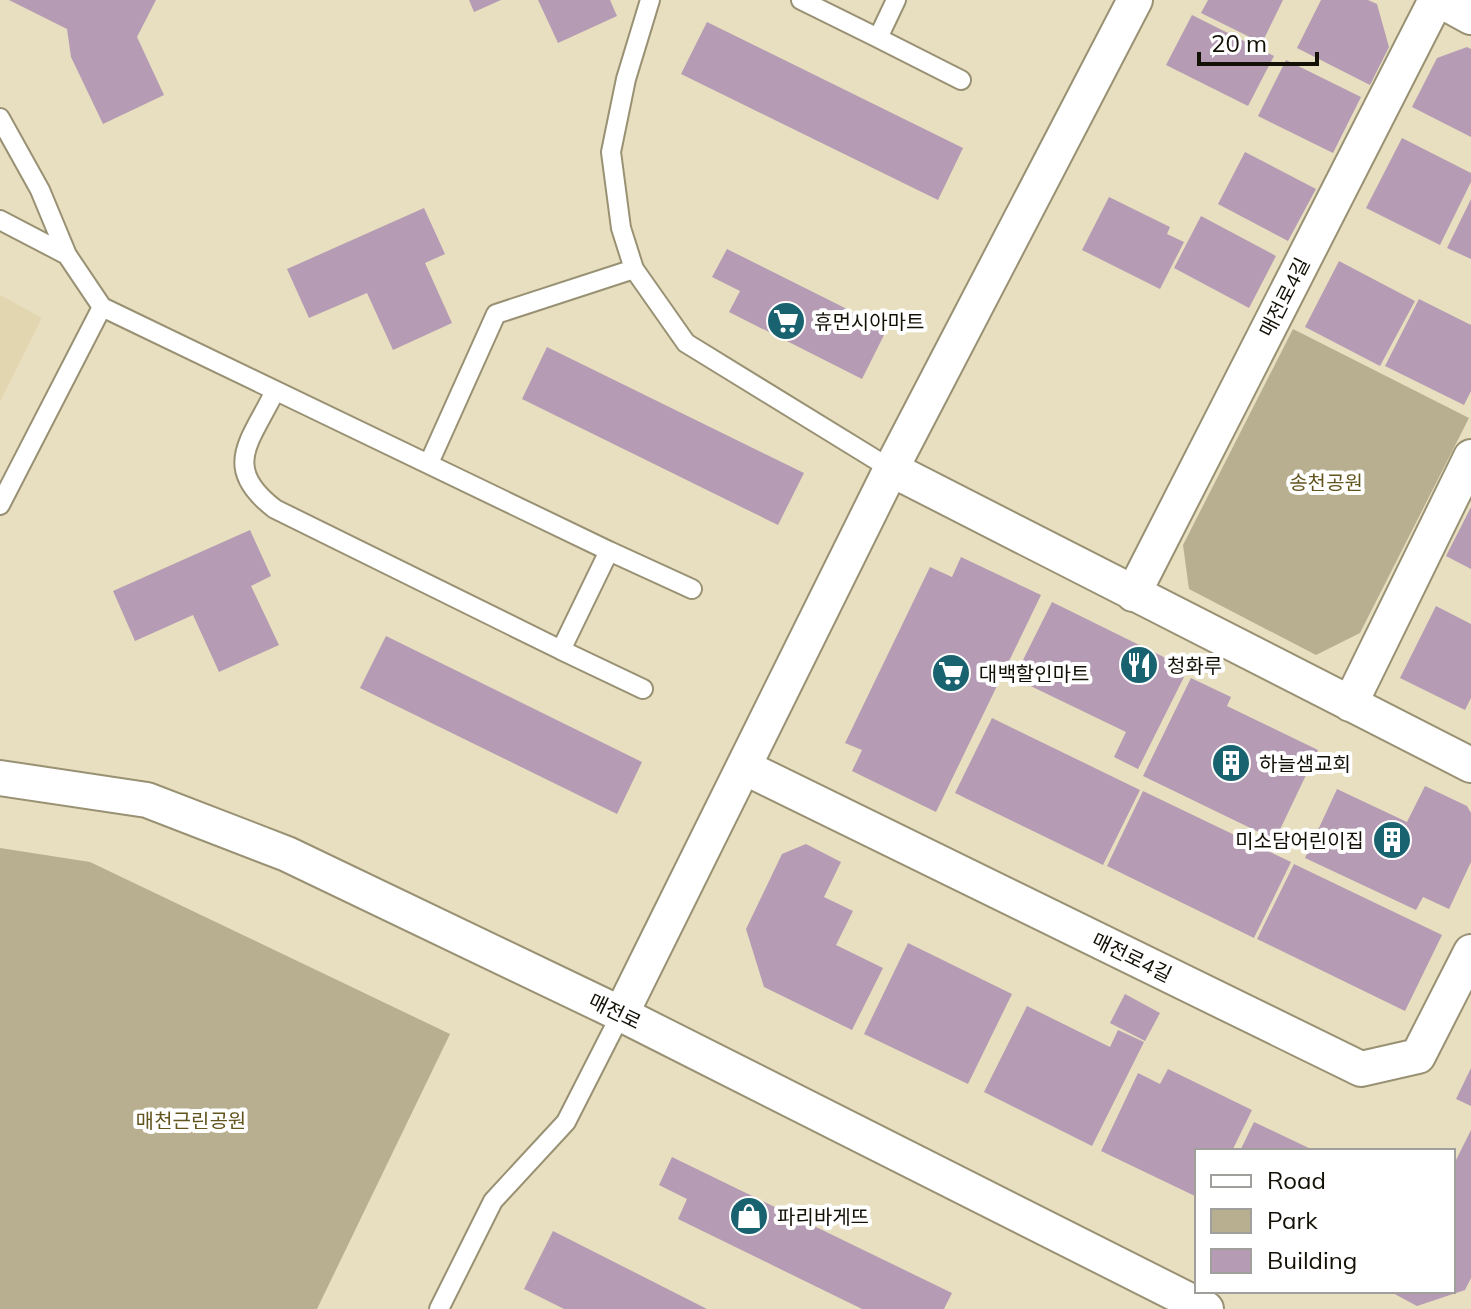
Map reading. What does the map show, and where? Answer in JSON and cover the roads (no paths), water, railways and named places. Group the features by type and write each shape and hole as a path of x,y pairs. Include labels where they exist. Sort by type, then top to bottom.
{"street":[{"path":"621,1014 746,768 891,469 1135,0"},
{"name":"매전로4길","path":"1133,594 1438,0 1471,17"},
{"path":"1350,704 1471,457"},
{"path":"891,469 1471,765"},
{"name":"매전로4길","path":"746,768 1361,1069 1418,1056 1471,952"},
{"name":"매전로","path":"0,778 147,800 287,854 621,1014 1206,1309"}],"lane":[{"path":"650,0 626,79 611,152 621,228 634,269 686,343 891,469"},
{"path":"801,0 961,80"},
{"path":"878,38 896,0"},
{"path":"0,118 40,190 67,255 102,307 692,589"},
{"path":"0,220 67,255"},
{"path":"429,463 496,314 634,269"},
{"path":"0,505 102,307"},
{"path":"275,391 244,455 245,478 255,493 275,509 643,689"},
{"path":"561,650 609,551"},
{"path":"439,1309 493,1201 566,1122 621,1014"}],"place":[{"name":"휴먼시아마트","path":"786,321"},
{"name":"청화루","path":"1139,665"},
{"name":"대백할인마트","path":"951,673"},
{"name":"하늘샘교회","path":"1231,763"},
{"name":"미소담어린이집","path":"1392,840"},
{"name":"파리바게뜨","path":"749,1216"}],"park label":[{"name":"송천공원","path":"1326,482"},
{"name":"매천근린공원","path":"191,1120"}]}
